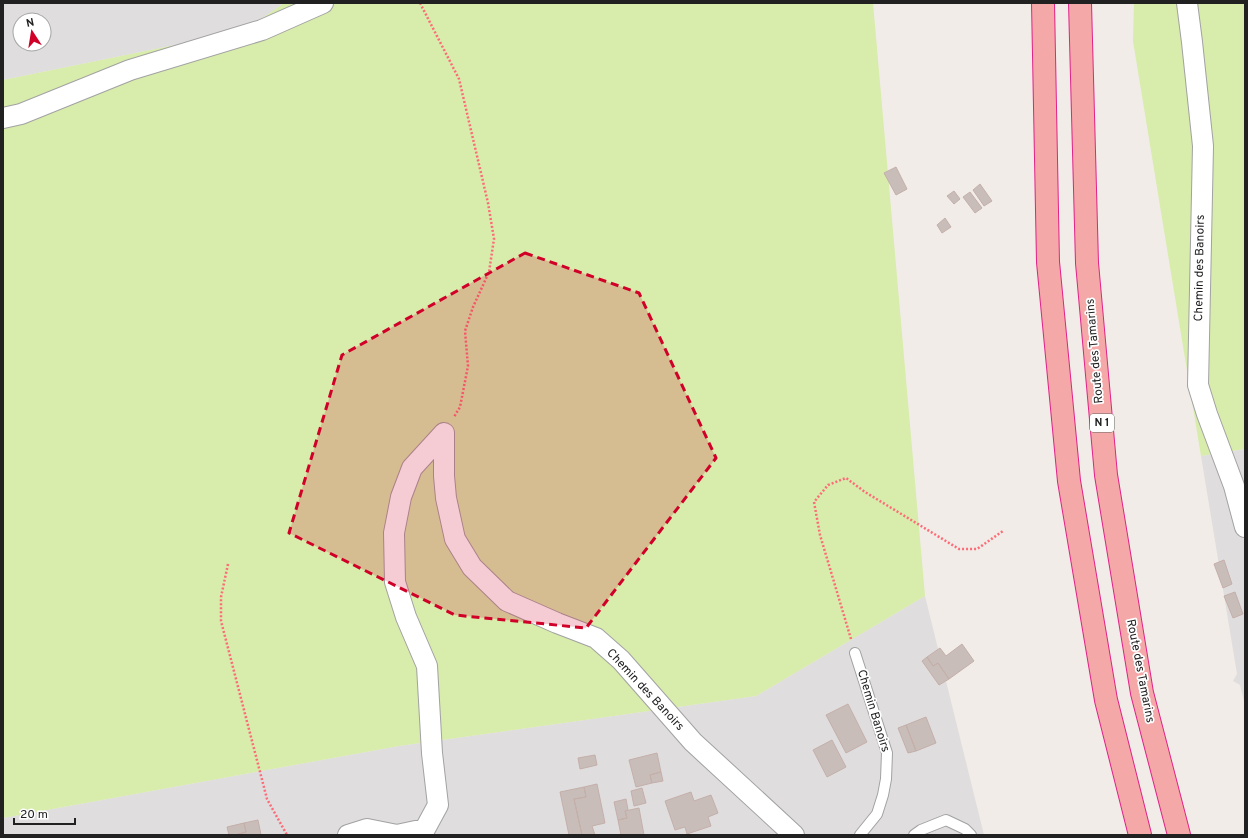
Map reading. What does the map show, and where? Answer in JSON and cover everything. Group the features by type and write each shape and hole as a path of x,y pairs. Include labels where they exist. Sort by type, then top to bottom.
{"highway":[{"path":"1043,3 1048,262 1069,481 1106,700 1140,835"},
{"name":"Route des Tamarins","path":"1080,3 1087,263 1106,475 1142,693 1179,835"}],"street":[{"path":"3,118 21,114 130,70 262,30 323,3"},
{"name":"Chemin des Banoirs","path":"1187,3 1203,146 1198,384 1207,414 1234,486 1245,525"},
{"path":"348,835 367,828 397,835 425,829 438,805 432,753 427,666 406,617 395,582 394,533 401,497 412,468 444,433"},
{"name":"Chemin des Banoirs","path":"444,433 444,476 446,498 455,539 472,567 507,600 596,638 621,660 692,742 794,835"}],"lane":[{"name":"Chemin Banoirs","path":"855,653 888,753 886,779 877,814 860,835"},
{"path":"914,835 921,830 946,820 965,829 971,835"}],"path":[{"path":"420,3 459,79 488,203 494,239 489,272 473,308 465,331 468,366 460,407 444,433"},
{"path":"855,653 820,535 814,502 828,485 846,478 864,492 959,549 976,549 1003,531"},
{"path":"228,564 221,597 221,621 267,799 288,835"}],"highlighted area":[{"path":"525,253 639,293 716,458 586,628 455,615 289,533 342,355"}],"shaded area":[{"path":"3,3 284,3 244,31 3,80"},
{"path":"1245,449 1245,705 1240,685 1233,681 1237,674 1201,456"},
{"path":"925,596 984,835 3,835 3,818 399,746 756,696"}],"green space":[{"path":"284,3 873,3 925,596 756,696 399,746 3,818 3,80 244,31"},
{"path":"1134,3 1245,3 1245,449 1201,456 1133,41"}],"building":[{"path":"896,167 907,189 896,195 884,173"},
{"path":"980,184 992,201 984,206 973,190"},
{"path":"954,191 960,199 954,204 947,196"},
{"path":"970,192 982,208 975,213 963,197"},
{"path":"945,218 951,227 942,233 937,225"},
{"path":"1224,560 1232,584 1223,588 1214,564"},
{"path":"1235,592 1243,614 1233,618 1224,596"},
{"path":"962,644 974,661 949,679 938,663 933,666 927,657 940,648 946,656"},
{"path":"927,657 933,666 938,663 949,679 939,685 922,661"},
{"path":"848,704 867,742 846,753 826,715"},
{"path":"926,717 936,743 916,751 906,725"},
{"path":"906,725 916,751 908,753 898,728"},
{"path":"832,740 846,767 827,777 813,750"},
{"path":"657,753 661,772 650,775 652,783 636,787 629,760"},
{"path":"595,755 597,765 580,769 578,758"},
{"path":"661,772 663,781 652,783 650,775"},
{"path":"597,784 605,823 592,826 595,835 582,835 574,799 586,797 584,787"},
{"path":"584,787 586,797 574,799 582,835 569,835 560,792"},
{"path":"642,788 646,803 634,806 631,791"},
{"path":"691,792 694,801 711,795 718,813 708,817 711,826 687,834 685,827 675,830 665,801"},
{"path":"626,799 628,810 625,811 627,818 618,820 614,802"},
{"path":"639,808 644,835 621,835 618,820 627,818 625,811"},
{"path":"258,820 261,835 235,835 246,832 244,823"},
{"path":"244,823 246,832 229,835 227,827"}]}
